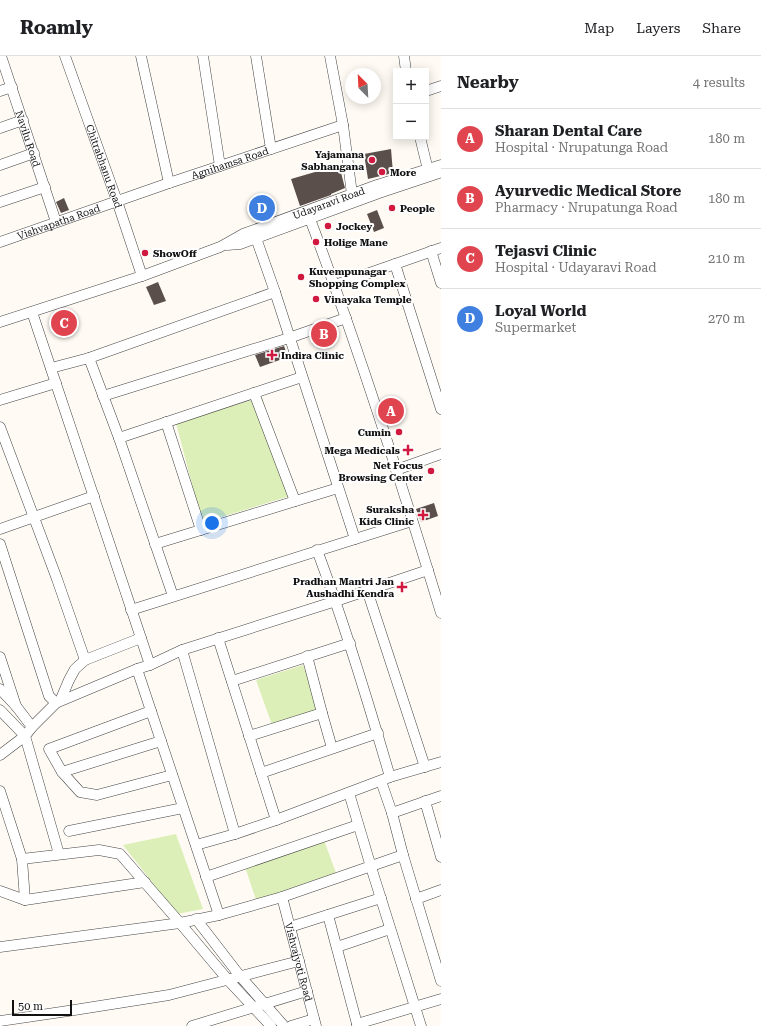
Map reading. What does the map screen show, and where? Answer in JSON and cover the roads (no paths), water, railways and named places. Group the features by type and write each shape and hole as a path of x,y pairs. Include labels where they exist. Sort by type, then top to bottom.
{"street":[{"name":"Navilu Road","path":"1,56 56,222"},
{"name":"Chitrabhanu Road","path":"65,56 142,276"},
{"path":"141,56 169,183"},
{"path":"203,56 220,166"},
{"path":"256,56 271,149"},
{"path":"330,56 343,125 353,198"},
{"path":"404,56 406,68"},
{"path":"429,90 441,86"},
{"path":"0,91 12,87"},
{"path":"0,128 23,120"},
{"name":"Agnihamsa Road","path":"117,201 343,125"},
{"path":"421,140 428,170"},
{"path":"0,165 34,153"},
{"name":"Udayaravi Road","path":"353,198 377,185 441,165"},
{"name":"Udayaravi Road","path":"0,322 142,276 220,247 243,234 309,214 353,198 441,173"},
{"path":"0,202 45,187"},
{"name":"Vishvapatha Road","path":"0,242 117,201"},
{"path":"309,214 346,318 441,613"},
{"name":"Udayaravi Road","path":"220,247 240,244 309,214"},
{"path":"256,238 355,539"},
{"path":"335,285 441,248"},
{"path":"431,252 441,283"},
{"path":"395,264 441,409"},
{"path":"51,368 89,358 275,292"},
{"path":"32,312 150,665"},
{"path":"103,396 289,338 346,318"},
{"path":"89,358 119,438 173,596"},
{"path":"119,438 302,377"},
{"path":"0,400 56,383"},
{"path":"254,393 295,501"},
{"path":"166,422 201,530"},
{"path":"0,427 85,660"},
{"path":"396,470 441,454"},
{"path":"155,544 338,488"},
{"path":"0,529 94,496"},
{"path":"131,610 412,520"},
{"path":"0,544 49,696 58,702"},
{"path":"317,550 336,601 378,733 392,813 402,855 416,899 437,953 441,981"},
{"path":"58,702 150,665 182,650 428,570"},
{"path":"367,590 426,767"},
{"path":"0,755 25,736 32,727 58,702 75,668 85,660 141,638"},
{"path":"218,638 276,820"},
{"path":"232,681 350,643"},
{"path":"182,650 235,834"},
{"path":"307,656 332,748"},
{"path":"0,657 16,706"},
{"path":"137,669 219,915"},
{"path":"0,689 16,706 32,727"},
{"path":"0,710 25,736 60,854"},
{"path":"151,711 49,748 62,772 80,792 97,795 172,775"},
{"path":"249,736 322,713"},
{"path":"261,773 378,733"},
{"path":"62,772 161,741"},
{"path":"196,845 235,834 386,779 441,762"},
{"path":"0,792 22,859 25,900"},
{"path":"349,793 421,1026"},
{"path":"392,813 441,796"},
{"path":"425,802 441,857"},
{"path":"69,831 184,808"},
{"path":"206,877 358,825"},
{"path":"22,859 99,850 120,854 228,980 271,1026"},
{"path":"0,947 180,923 219,915 282,897 402,855"},
{"path":"0,891 25,900 145,882"},
{"path":"416,899 441,890"},
{"name":"Vishvajyoti Road","path":"282,897 315,1022"},
{"path":"290,927 381,898"},
{"path":"328,915 357,1025 441,998"},
{"path":"196,919 240,976 284,1026"},
{"path":"337,947 390,929"},
{"path":"0,1021 169,995 298,961"},
{"path":"192,1026 306,991"},
{"path":"291,1026 315,1022"}],"place":[{"name":"Yajamana Sabhangana","path":"372,160"},
{"name":"More","path":"382,172"},
{"name":"Loyal World","path":"262,208"},
{"name":"People","path":"392,208"},
{"name":"Jockey","path":"328,226"},
{"name":"Holige Mane","path":"316,242"},
{"name":"ShowOff","path":"145,253"},
{"name":"Kuvempunagar Shopping Complex","path":"301,277"},
{"name":"Vinayaka Temple","path":"316,299"},
{"name":"Tejasvi Clinic","path":"64,323"},
{"name":"Ayurvedic Medical Store","path":"324,334"},
{"name":"Indira Clinic","path":"272,355"},
{"name":"Sharan Dental Care","path":"391,411"},
{"name":"Cumin","path":"399,432"},
{"name":"Mega Medicals","path":"408,450"},
{"name":"Net Focus Browsing Center","path":"431,471"},
{"name":"Suraksha Kids Clinic","path":"423,515"},
{"name":"Pradhan Mantri Jan Aushadhi Kendra","path":"402,587"}]}
